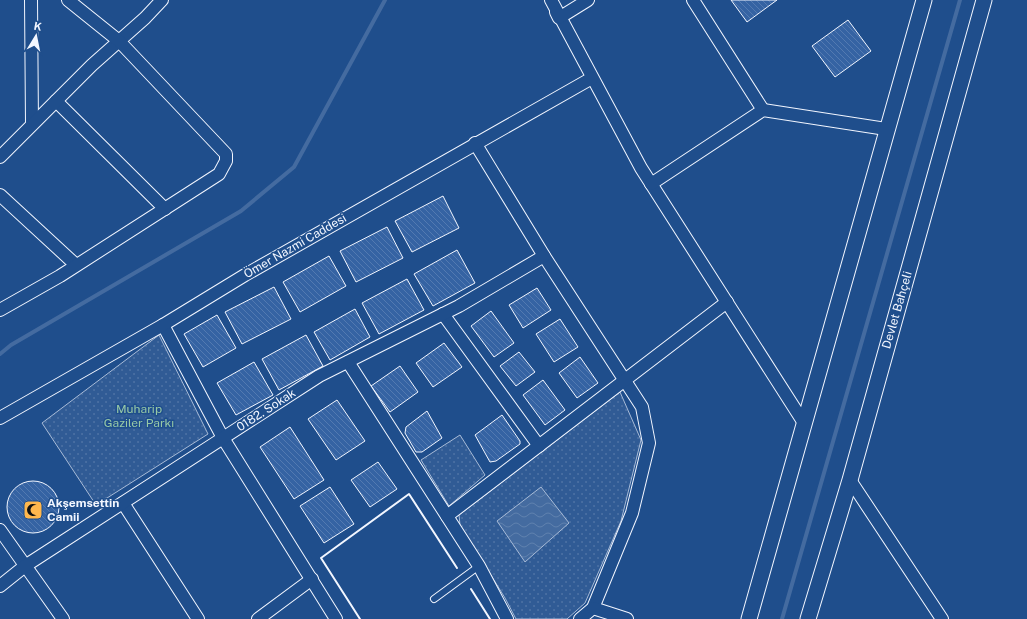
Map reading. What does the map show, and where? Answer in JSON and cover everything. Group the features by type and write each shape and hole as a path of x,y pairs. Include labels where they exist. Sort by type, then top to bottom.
{"street":[{"path":"31,0 32,124"},
{"path":"0,310 76,265 219,174 226,161 226,154 119,41 68,0"},
{"path":"0,157 32,124 145,18 162,0"},
{"path":"547,0 560,18"},
{"path":"551,0 592,78 651,184 804,423"},
{"path":"560,18 588,0"},
{"path":"693,0 763,110"},
{"path":"749,619 886,128 924,0"},
{"name":"Devlet Bahçeli","path":"808,619 850,480 984,0"},
{"name":"Ömer Nazmi Caddesi","path":"0,418 163,325 252,271 475,143 592,78"},
{"path":"56,101 165,209"},
{"path":"651,184 763,110 886,128"},
{"path":"475,143 544,256 642,407 649,443 632,513 593,608 580,619"},
{"path":"0,195 76,265"},
{"name":"0182. Sokak","path":"0,586 25,566 319,376 443,314 544,256"},
{"path":"447,516 727,302"},
{"path":"443,314 539,446"},
{"path":"163,325 223,438 336,619"},
{"path":"348,362 479,566 507,619"},
{"path":"850,480 942,619"},
{"path":"122,503 198,619"},
{"path":"0,530 63,619"},
{"path":"258,619 312,579"},
{"path":"593,608 627,619"}],"lane":[{"path":"434,599 479,566"}],"green space":[{"name":"Muharip Gaziler Parkı","path":"159,335 208,434 96,505 42,423"},
{"path":"620,392 641,440 621,521 585,603 567,619 516,619 505,598 460,525 459,515"},
{"path":"460,435 485,475 449,506 421,460"}],"water":[{"path":"541,487 569,523 525,562 497,521"}],"building":[{"path":"731,0 777,0 747,22"},
{"path":"848,20 871,51 835,77 812,46"},
{"path":"443,196 459,228 412,252 395,221"},
{"path":"387,227 403,258 356,282 340,251"},
{"path":"457,250 475,283 433,306 414,274"},
{"path":"329,256 346,286 300,312 283,282"},
{"path":"407,279 424,310 379,334 362,303"},
{"path":"274,287 291,319 242,344 225,312"},
{"path":"537,288 551,310 523,328 509,305"},
{"path":"355,309 370,337 330,360 314,332"},
{"path":"491,311 514,343 494,357 471,326"},
{"path":"217,315 236,348 203,367 184,334"},
{"path":"560,319 578,347 554,362 536,334"},
{"path":"306,335 323,366 279,390 262,359"},
{"path":"444,343 462,367 433,387 416,363"},
{"path":"519,352 535,372 516,386 500,366"},
{"path":"580,357 598,383 577,398 559,373"},
{"path":"254,362 273,395 236,415 217,383"},
{"path":"400,366 418,392 390,412 371,386"},
{"path":"543,380 565,410 545,425 523,395"},
{"path":"337,400 365,441 336,460 308,419"},
{"path":"427,411 442,438 422,452 416,452 405,433 406,427"},
{"path":"502,415 520,441 520,444 496,461 490,462 475,435"},
{"path":"290,427 324,480 294,499 260,447"},
{"path":"378,462 397,489 370,507 351,480"},
{"name":"Akşemsettin Camii","path":"33,481 43,483 51,489 57,497 59,507 57,517 51,525 43,531 33,533 23,531 15,525 9,517 7,507 9,497 15,489 23,483"},
{"path":"330,487 354,524 324,543 300,506"}],"waterway":[{"path":"0,354 11,345 241,211 294,167 385,0"},
{"path":"782,619 960,0"}],"wall":[{"path":"360,619 321,558 409,494 457,568"},
{"path":"471,589 490,619"}],"place":[{"name":"Akşemsettin Camii","path":"33,510"}]}
